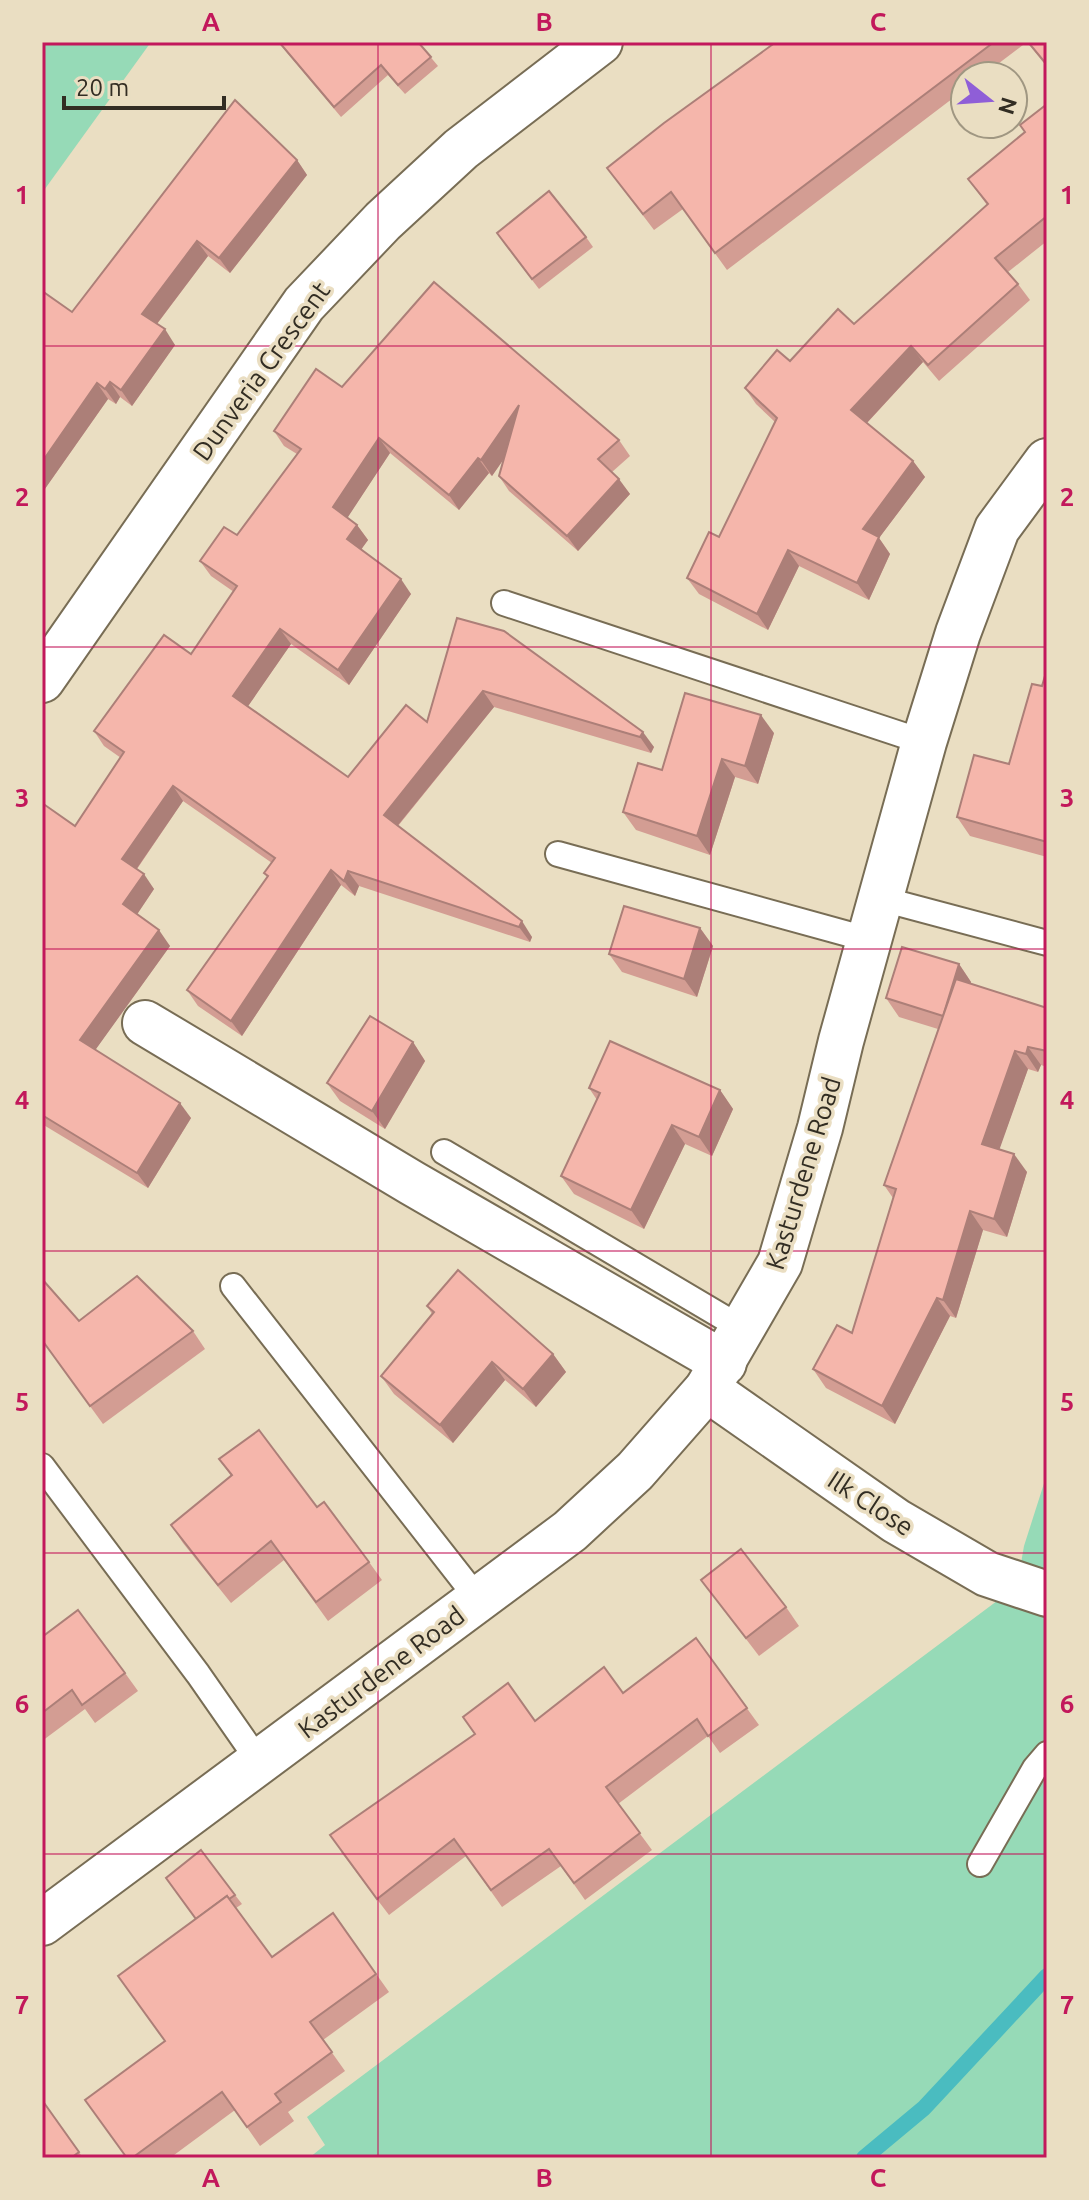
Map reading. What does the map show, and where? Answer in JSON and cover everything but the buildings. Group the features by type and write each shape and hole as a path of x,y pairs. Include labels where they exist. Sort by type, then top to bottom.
{"street":[{"name":"Dunveria Crescent","path":"42,680 304,304 383,221 461,149 600,42"},
{"name":"Kasturdene Road","path":"44,1917 260,1763 570,1531 635,1471 725,1360 780,1263 820,1128 924,742 958,633 997,529 1047,461"},
{"name":"Ilk Close","path":"145,1023 412,1183 725,1360 896,1521 987,1574 1047,1593"}],"lane":[{"path":"504,603 924,742"},
{"path":"558,854 876,920 1047,943"},
{"path":"444,1152 725,1360"},
{"path":"233,1286 478,1599"},
{"path":"42,1466 198,1674 260,1763"},
{"path":"980,1864 1035,1768 1047,1754"}],"green space":[{"path":"42,42 151,42 42,193"},
{"path":"1047,1474 1047,2158 309,2158 325,2145 307,2117 1017,1586 1024,1546"}],"waterway":[{"path":"864,2158 924,2108 1047,1976"}]}
